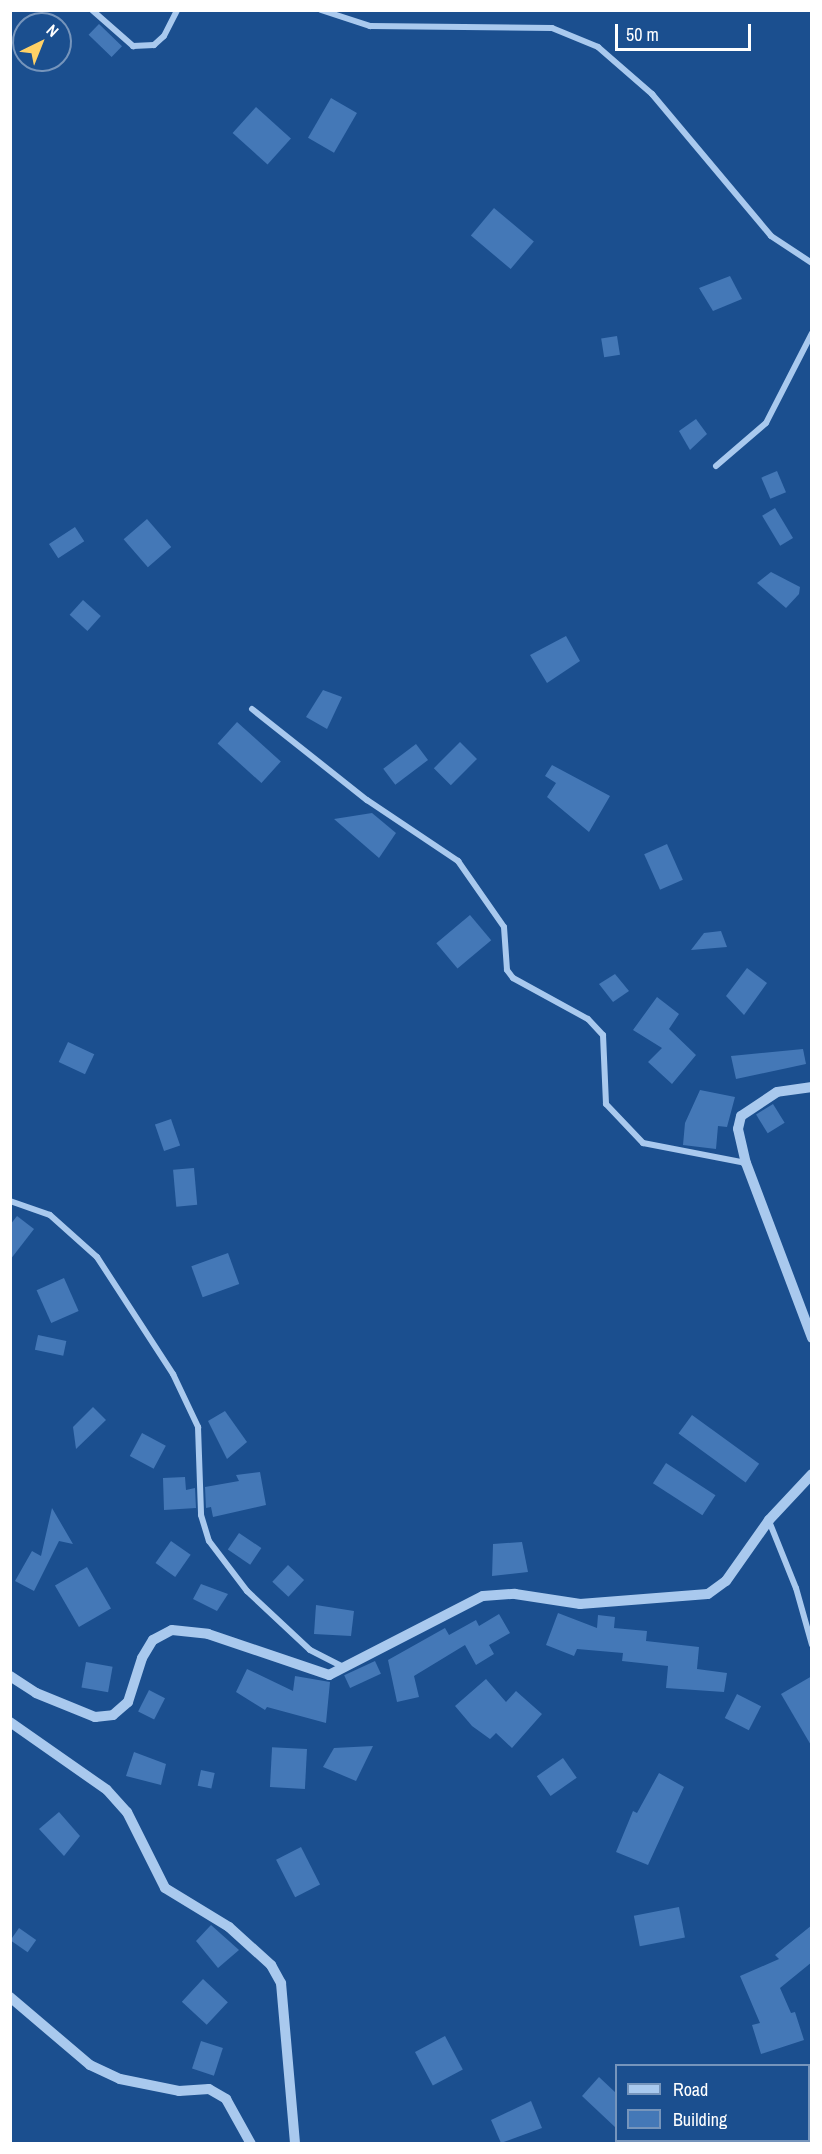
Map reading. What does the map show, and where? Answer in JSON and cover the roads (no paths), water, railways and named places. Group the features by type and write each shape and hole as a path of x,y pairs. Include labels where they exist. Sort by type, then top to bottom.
{"street":[{"path":"92,10 133,46 154,45 164,36 177,10"},
{"path":"321,10 370,26 552,28 598,47 652,94 771,236 812,263"},
{"path":"716,466 766,423 812,333"},
{"path":"252,709 367,800 458,861 504,927 507,970 513,978 588,1019 603,1035 606,1104 643,1143 746,1163"},
{"path":"812,1087 777,1092 741,1116 738,1129 746,1163 812,1338"},
{"path":"10,1201 50,1215 97,1257 173,1374 198,1427 201,1515 209,1540 247,1591 310,1650 345,1668"},
{"path":"10,1676 36,1693 95,1717 113,1715 128,1702 142,1658 153,1640 172,1630 208,1634 329,1675 483,1596 515,1594 580,1604 708,1594 726,1581 769,1520 812,1474"},
{"path":"769,1520 796,1588 812,1645"},
{"path":"10,1722 107,1790 127,1812 165,1888 229,1927 271,1965 280,1983 295,2144"},
{"path":"10,1997 90,2065 120,2079 179,2091 209,2089 226,2099 251,2144"}]}
